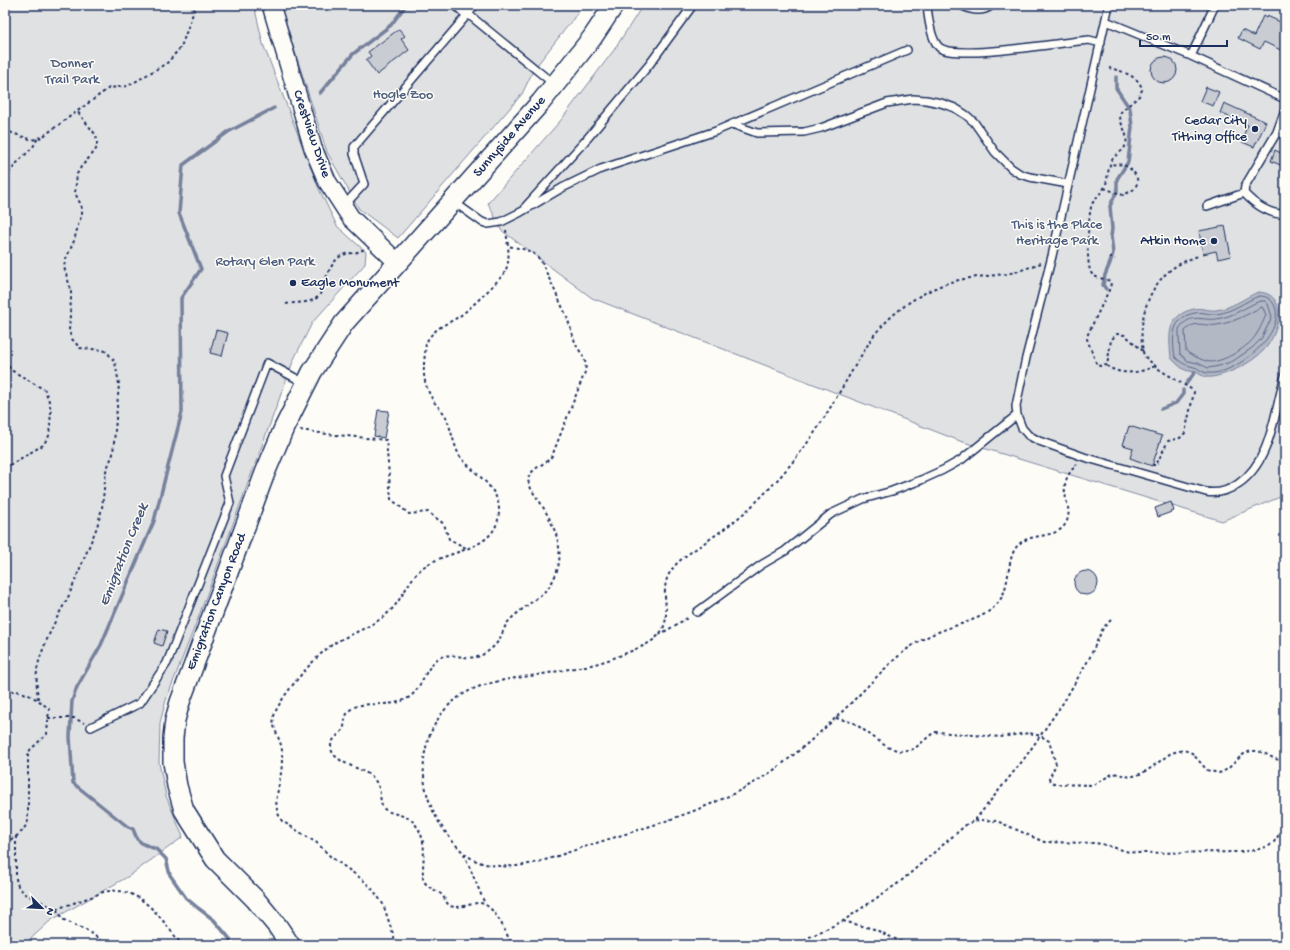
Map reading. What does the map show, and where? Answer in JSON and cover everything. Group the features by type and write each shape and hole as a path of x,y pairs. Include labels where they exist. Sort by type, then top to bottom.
{"main road":[{"name":"Sunnyside Avenue","path":"398,263 555,85 592,38 614,5"},
{"name":"Emigration Canyon Road","path":"290,945 278,927 255,899 215,859 184,810 177,786 173,762 175,720 180,702 264,474 305,383 344,323 398,263"}],"street":[{"name":"Crestview Drive","path":"271,5 313,148 327,181 344,208 360,227 398,263"}],"lane":[{"path":"455,5 555,85"},
{"path":"344,208 364,184 354,154 354,147 475,5"},
{"path":"521,212 586,140 644,71 670,39 693,5"},
{"path":"927,5 934,42 940,48 948,51 1004,50 1089,40 1101,43"},
{"path":"961,5 978,11 992,5"},
{"path":"1110,5 1052,256 1026,358 1016,406 1016,416 1019,423 1028,435 1039,441 1084,457 1206,492 1215,493 1227,490 1246,478 1261,458 1269,437 1285,376"},
{"path":"1191,56 1215,5"},
{"path":"1106,21 1191,56 1285,99"},
{"path":"453,202 482,222 492,224 505,221 562,188 601,169 732,124 907,50"},
{"path":"732,124 757,133 804,132 821,128 887,103 906,100 926,100 948,105 966,115 974,122 995,152 1011,168 1020,174 1068,184"},
{"path":"1285,110 1277,132 1245,186 1244,193 1247,197 1269,212 1285,214"},
{"path":"1277,132 1285,135"},
{"path":"1207,206 1244,193"},
{"path":"90,727 140,703 167,663 230,503 224,476 267,363 305,383"},
{"path":"697,612 762,565 785,551 831,514 863,499 892,491 943,470 961,460 1016,416"}],"path":[{"path":"5,129 32,140 42,137 109,88 128,86 166,63 181,47 196,5"},
{"path":"1107,365 1098,365 1086,338 1108,293 1111,283 1107,279 1094,276 1091,272 1088,250 1092,207 1104,188 1113,159 1121,152 1126,144 1126,133 1119,118 1121,112 1142,92 1142,86 1127,74 1108,68"},
{"path":"38,699 37,670 39,659 67,600 99,521 104,498 106,471 113,454 119,384 115,362 111,356 103,350 80,348 72,339 69,331 71,299 64,267 65,261 74,241 82,209 76,193 76,183 81,167 97,147 97,139 95,134 77,111"},
{"path":"5,178 33,147 38,138"},
{"path":"1104,188 1119,194 1126,194 1137,186 1137,180 1129,168 1123,165 1110,165"},
{"path":"395,945 394,937 383,904 374,892 363,880 331,857 317,843 282,821 278,816 276,799 280,778 282,752 275,731 274,718 288,691 316,658 328,647 373,624 384,616 393,608 414,577 424,566 481,543 495,528 498,516 498,504 489,486 459,454 445,414 435,404 427,391 424,383 424,375 426,343 436,329 464,313 503,275 507,269 508,246 505,221"},
{"path":"508,246 531,251 536,254 541,261 567,317 576,345 586,364 585,372 552,456 546,462 533,470 528,479 531,488 549,518 557,538 560,552 559,564 555,576 549,587 507,623 496,644 486,652 477,657 447,656 440,658 428,671 416,691 404,700 395,704 363,705 352,709 345,718 343,730 331,745 332,752 338,759 372,777 380,790 383,808 388,812 409,818 422,834 424,845 422,877 428,885 441,894 450,906 458,907 481,903 489,906 512,945"},
{"path":"286,304 316,300 334,262 340,256 351,253 357,254 364,249"},
{"path":"657,636 663,628 666,618 665,589 666,580 670,572 682,559 729,526 758,501 772,486 816,431 874,335 884,323 908,303 920,295 934,289 952,282 979,276 1007,273 1041,263 1052,256"},
{"path":"1152,465 1156,465 1168,441 1180,438 1185,433 1194,392 1155,366 1144,356 1143,317 1154,289 1163,277 1172,268 1198,256"},
{"path":"1109,257 1116,259"},
{"path":"1107,365 1111,340 1117,334 1125,335 1143,351"},
{"path":"5,361 11,370 45,390 51,412 48,436 43,445 5,468"},
{"path":"1107,365 1108,368 1114,370 1133,373 1142,372 1155,366"},
{"path":"284,428 386,440 391,499 409,514 428,512 444,524 449,539 468,549"},
{"path":"464,854 475,860 503,867 521,866 544,860 693,811 741,791 777,768 836,718 906,650 925,638 942,630 973,620 998,603 1004,593 1013,554 1018,545 1026,539 1056,532 1068,521 1065,480 1070,471 1084,457"},
{"path":"485,904 464,854 437,820 429,802 424,779 423,760 428,741 435,724 446,708 458,696 475,687 495,681 548,673 597,663 646,645 657,636 697,612"},
{"path":"974,821 1001,789 1041,736 1078,678 1103,628 1111,620"},
{"path":"5,691 18,692 38,699 49,709 47,734 30,750 28,755 29,818 25,829 16,836 5,841"},
{"path":"48,718 74,718"},
{"path":"836,718 854,723 887,747 900,751 914,749 936,732 942,731 991,736 1010,736 1029,733 1041,736 1047,739 1050,743 1056,764 1049,779 1050,782 1056,784 1093,785 1114,773 1130,777 1148,770 1171,753 1180,750 1192,753 1205,768 1218,773 1225,771 1246,753 1251,751 1265,753 1281,761 1285,761"},
{"path":"793,945 843,920 900,882 960,828 974,821 997,821 1044,842 1094,843 1139,853 1242,852 1259,849 1269,846 1274,842 1285,826"},
{"path":"16,836 16,879 18,886 25,894 56,909 64,920 90,932 106,945"},
{"path":"56,909 107,891 120,891 132,894 142,900 153,910 182,945"},
{"path":"843,920 874,929 908,945"}],"green space":[{"path":"5,5 254,5 263,44 319,189 337,226 366,252 365,264 312,323 294,359 200,613 166,700 160,723 159,763 166,796 183,837 129,876 50,921 24,945 5,945"},
{"name":"Hogle Zoo","path":"280,5 584,5 534,69 522,94 398,238 359,209 327,152"},
{"name":"This is the Place Heritage Park","path":"643,5 1285,5 1285,495 1222,521 960,441 592,298 501,230 488,203 561,120 614,50"}],"water":[{"path":"1258,292 1268,294 1275,299 1278,307 1278,316 1277,326 1269,344 1255,358 1232,371 1214,377 1205,377 1195,372 1184,370 1171,358 1171,328 1178,316 1185,312 1197,309 1222,309"}],"building":[{"path":"1263,16 1266,18 1267,16 1285,24 1285,52 1264,42 1260,49 1238,38 1242,30 1254,36"},
{"path":"399,29 405,36 401,39 409,50 377,75 366,60 371,56 368,52"},
{"path":"1164,57 1173,61 1177,70 1173,79 1164,83 1155,79 1151,70 1155,61"},
{"path":"1206,87 1219,92 1213,106 1200,101"},
{"path":"1224,103 1266,122 1254,147 1242,142 1248,125 1220,113"},
{"path":"1275,150 1285,155 1285,167 1271,161"},
{"name":"Atkin Home","path":"1225,226 1231,256 1218,259 1216,251 1203,254 1199,231"},
{"path":"216,330 228,333 222,356 210,353"},
{"path":"378,410 389,411 384,438 374,436"},
{"path":"1129,426 1162,436 1152,466 1130,458 1133,448 1123,445"},
{"path":"1171,502 1174,511 1158,517 1155,508"},
{"path":"1086,571 1095,574 1098,583 1095,592 1086,595 1077,592 1074,583 1077,574"},
{"path":"159,629 167,631 162,646 154,643"}],"waterway":[{"name":"Emigration Creek","path":"320,93 353,54 391,25 406,5"},
{"path":"1106,289 1103,285 1113,253 1110,206 1117,191 1117,179 1128,162 1132,127 1130,109 1116,88 1116,77"},
{"name":"Emigration Creek","path":"235,945 214,920 186,898 170,875 166,859 156,849 143,844 137,839 133,829 128,827 73,783 70,737 72,701 77,687 101,645 154,521 182,412 181,298 201,269 179,213 183,165 228,132 274,108"},
{"path":"1186,384 1195,372"},
{"path":"1161,409 1176,403 1183,394 1183,390"}],"place":[{"name":"Cedar City Tithing Office","path":"1255,129"},
{"name":"Atkin Home","path":"1214,241"},
{"name":"Eagle Monument","path":"293,283"}],"park label":[{"name":"Donner Trail Park","path":"72,72"},
{"name":"Rotary Glen Park","path":"265,262"}]}
